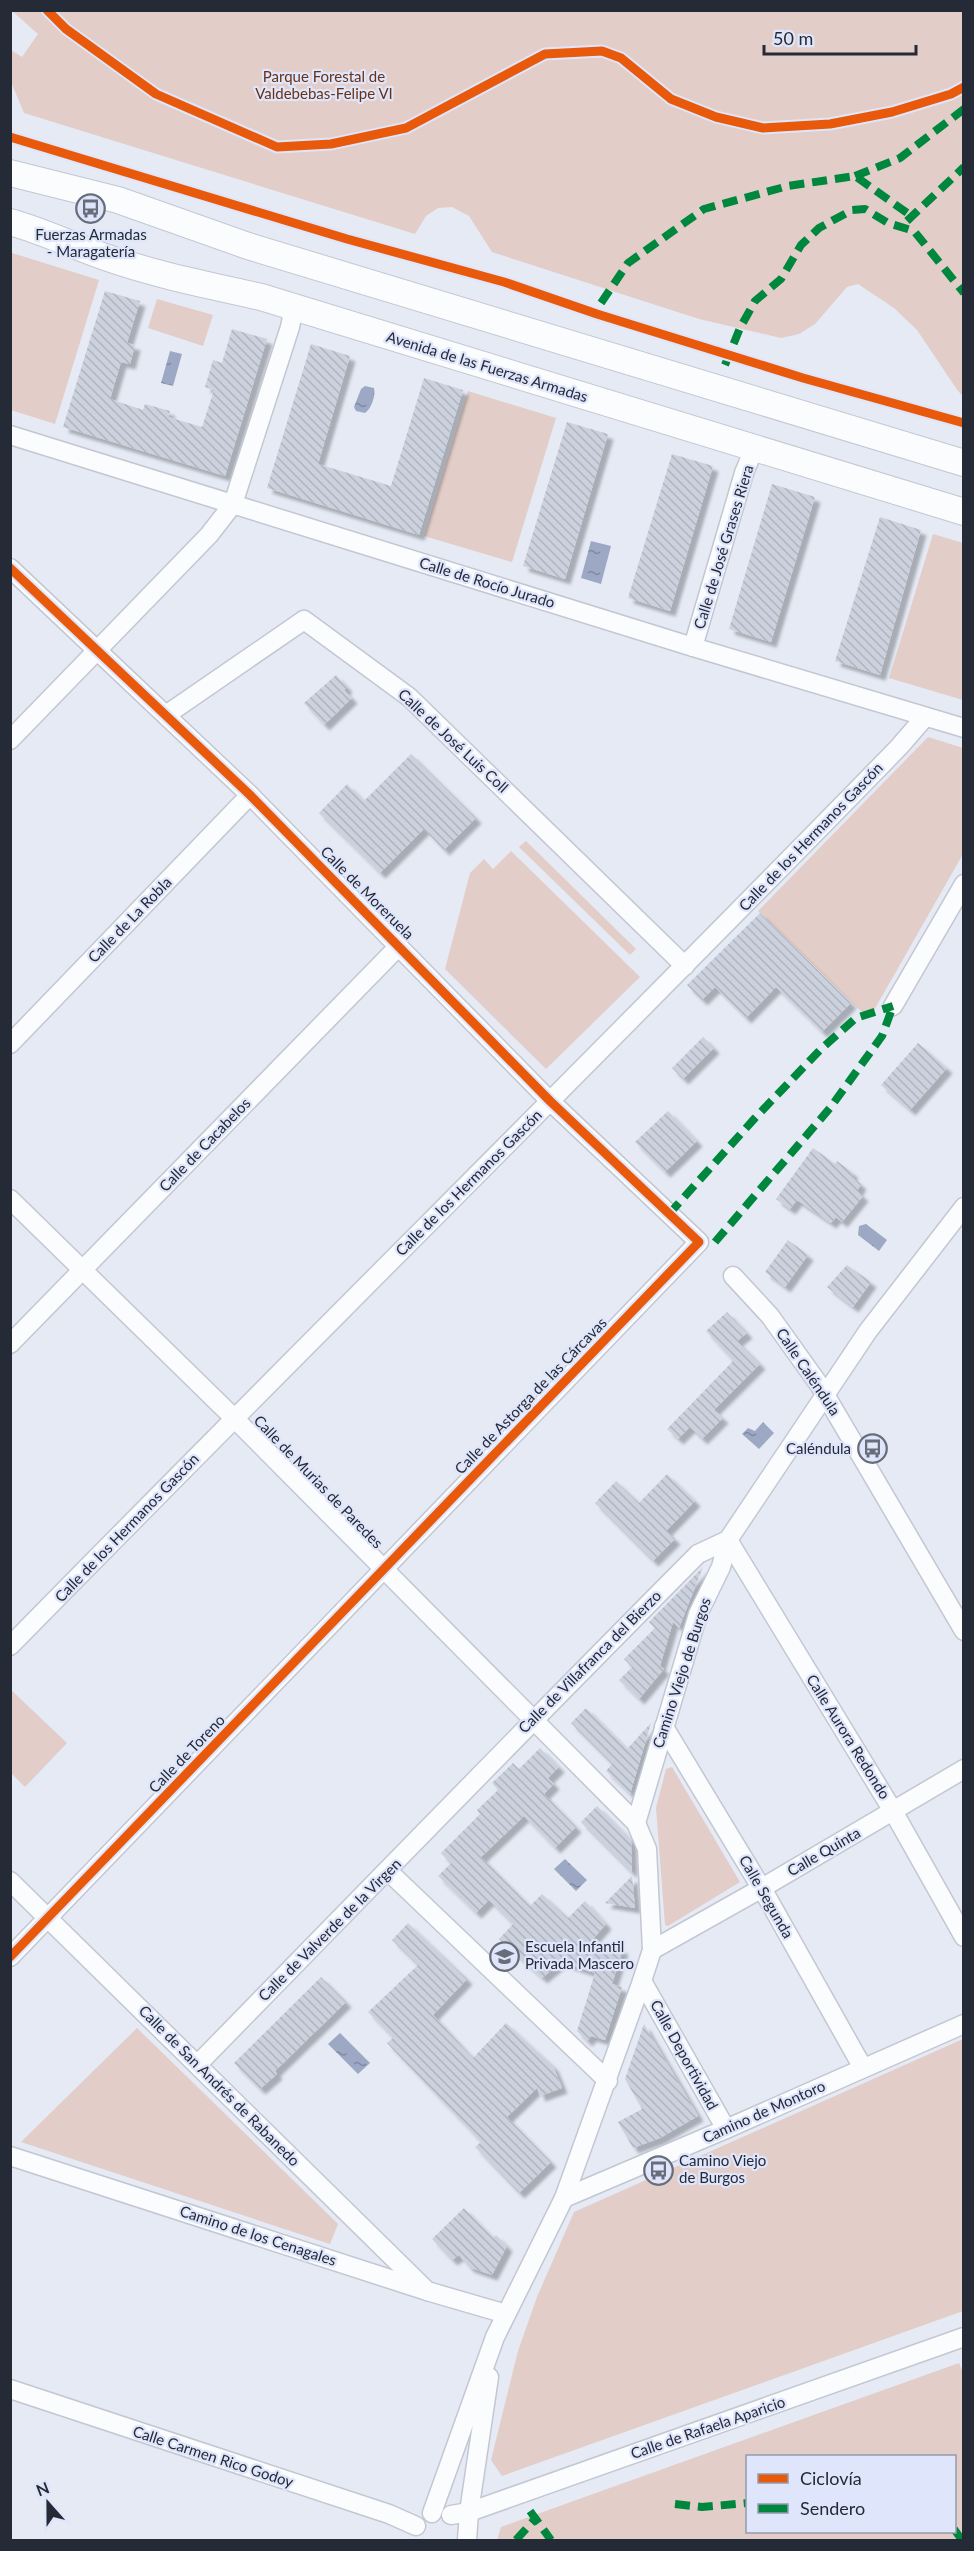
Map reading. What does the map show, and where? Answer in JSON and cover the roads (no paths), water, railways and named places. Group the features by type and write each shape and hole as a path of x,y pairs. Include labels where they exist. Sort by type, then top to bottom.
{"street":[{"path":"10,173 118,200 248,246 963,463"},
{"name":"Avenida de las Fuerzas Armadas","path":"10,222 51,235 104,257 159,274 261,297 963,512"},
{"path":"10,740 209,535 233,504 290,327 292,317 287,306"},
{"name":"Calle de Rocío Jurado","path":"10,435 693,647 963,728"},
{"name":"Calle de José Grases Riera","path":"693,647 744,473 751,456 759,450"},
{"name":"Calle de Moreruela","path":"10,568 250,795 550,1101 699,1242"},
{"name":"Calle de José Luis Coll","path":"166,715 304,620 409,697 685,966"},
{"name":"Calle de los Hermanos Gascón","path":"10,1646 685,966 899,747 925,717"},
{"name":"Calle de La Robla","path":"10,1044 250,795"},
{"path":"893,1006 963,884"},
{"name":"Calle de Cacabelos","path":"10,1344 399,946"},
{"name":"Calle de Murias de Paredes","path":"10,1199 234,1418 636,1824"},
{"name":"Camino Viejo de Burgos","path":"636,1824 698,1614 721,1567 728,1540 896,1292 963,1207"},
{"name":"Calle de Astorga de las Cárcavas","path":"384,1570 699,1242"},
{"name":"Calle Caléndula","path":"734,1276 770,1316 825,1395 963,1631"},
{"name":"Calle de Villafranca del Bierzo","path":"461,1796 532,1720 698,1554 728,1540"},
{"name":"Calle Aurora Redondo","path":"728,1540 893,1811 963,1937"},
{"name":"Calle de Toreno","path":"10,1957 384,1570"},
{"name":"Calle Segunda","path":"664,1727 762,1888 863,2068"},
{"name":"Calle Quinta","path":"652,1950 963,1769"},
{"name":"Calle de Valverde de la Virgen","path":"198,2064 461,1796"},
{"path":"414,2533 432,2513 495,2337 564,2198 608,2081 652,1950 647,1849 636,1824"},
{"path":"388,1871 608,2081"},
{"name":"Calle de San Andrés de Rabanedo","path":"10,1881 427,2291"},
{"name":"Calle Deportividad","path":"642,1981 726,2129"},
{"name":"Camino de Montoro","path":"564,2198 963,2024"},
{"name":"Camino de los Cenagales","path":"10,2156 427,2291 506,2314"},
{"path":"467,2537 460,2513 495,2337"},
{"name":"Calle de Rafaela Aparicio","path":"460,2513 963,2337"},
{"name":"Calle Carmen Rico Godoy","path":"10,2389 390,2514 414,2533"},
{"path":"432,2513 460,2513"}],"water":[{"path":"170,351 182,354 173,386 161,383"},
{"path":"365,386 374,388 374,398 365,413 356,411 354,407 361,389"},
{"path":"591,541 611,546 601,584 581,578"},
{"path":"866,1224 887,1240 879,1251 858,1235 859,1226"},
{"path":"763,1422 774,1433 759,1449 742,1434 748,1428 755,1431"},
{"path":"565,1859 587,1880 576,1891 554,1869"},
{"path":"340,2033 370,2063 358,2074 328,2044"}],"place":[{"name":"Fuerzas Armadas - Maragatería","path":"91,208"},
{"name":"Caléndula","path":"872,1449"},
{"name":"Escuela Infantil Privada Mascero","path":"504,1956"},
{"name":"Camino Viejo de Burgos","path":"658,2170"}],"park label":[{"name":"Parque Forestal de Valdebebas-Felipe VI","path":"324,86"}]}
